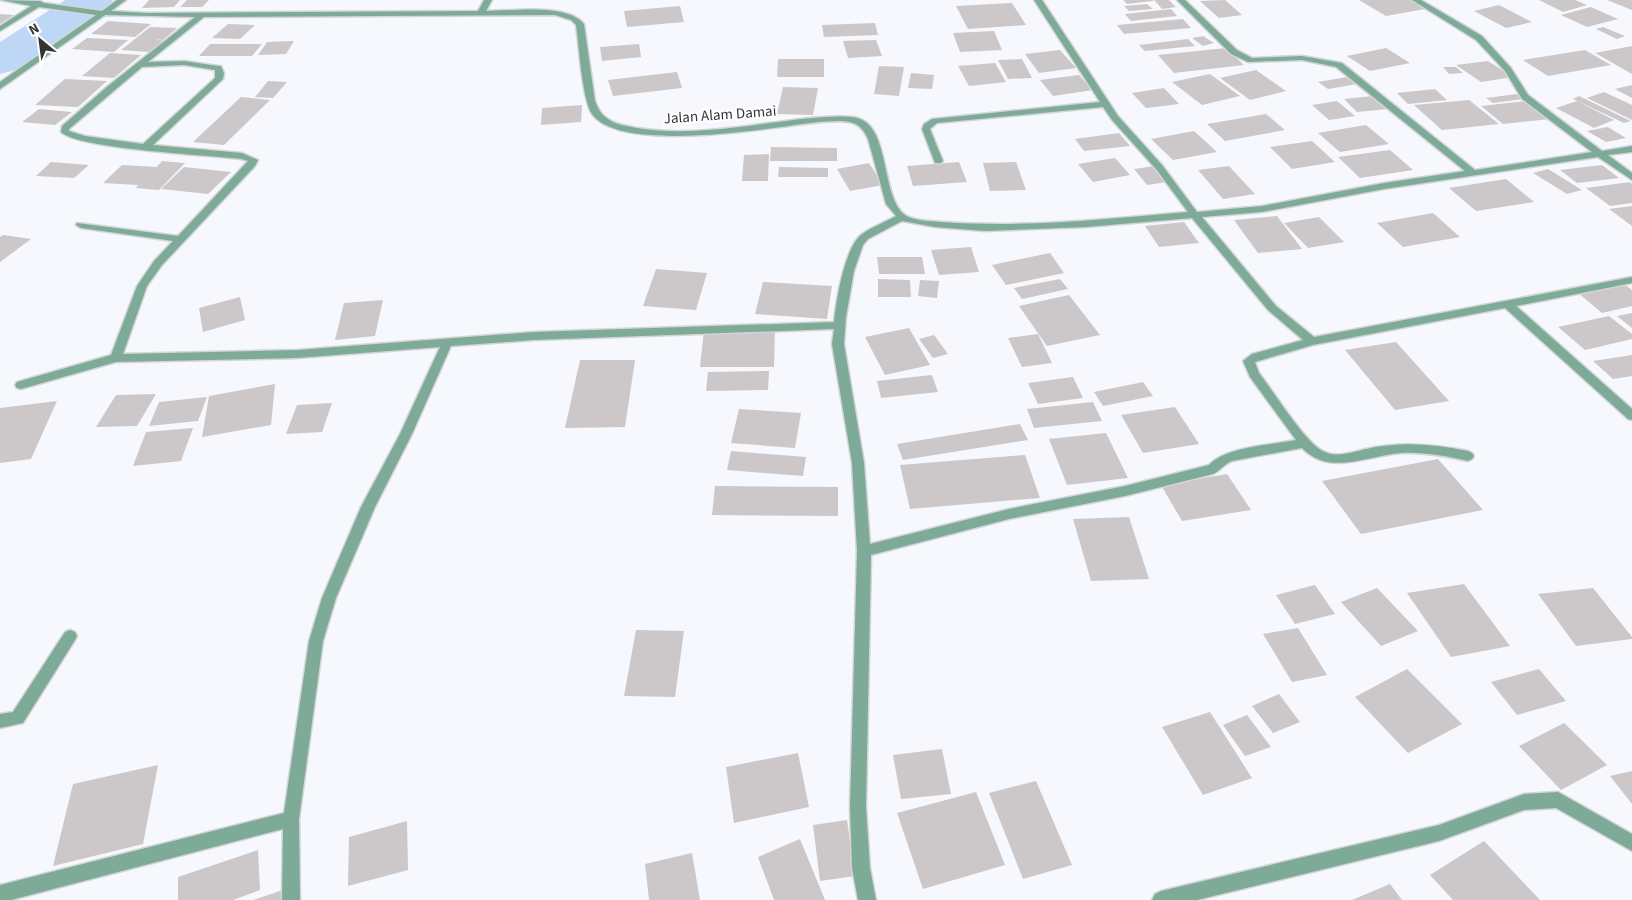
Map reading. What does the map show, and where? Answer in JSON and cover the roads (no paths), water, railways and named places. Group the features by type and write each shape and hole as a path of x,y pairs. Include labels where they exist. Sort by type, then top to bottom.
{"street":[{"name":"Jalan Alam Damai","path":"4,0 42,2 54,6 102,13 201,16 556,13 574,18 580,24 591,101 600,117 617,127 660,134 694,133 738,130 823,119 854,120 868,129 873,139 891,204 900,215"},
{"path":"0,86 122,0"},
{"path":"481,13 488,0"},
{"path":"1038,0 1115,118 1159,167 1195,215 1272,308 1312,341"},
{"path":"1181,0 1234,52 1243,57 1259,61 1302,58 1340,66 1473,172"},
{"path":"1416,0 1479,38 1508,70 1525,97 1632,177"},
{"path":"0,29 42,2"},
{"path":"116,358 142,286 158,262 252,164 253,160 242,156 144,148 81,138 65,132 68,124 201,16"},
{"path":"141,65 194,63 218,68 220,73 219,79 144,148"},
{"path":"938,161 926,129 927,126 935,122 1107,104"},
{"path":"867,900 862,868 858,807 864,551 858,463 838,344 839,325 849,271 858,245 864,237 900,215 912,221 985,228 1086,224 1195,215 1284,205 1384,186 1632,149"},
{"path":"81,225 180,239"},
{"path":"1468,456 1442,450 1412,448 1384,450 1333,459 1325,457 1313,451 1305,443 1254,374 1249,361 1256,357 1312,341 1632,280"},
{"path":"1507,304 1632,416"},
{"path":"21,385 116,358 297,354 534,336 839,325"},
{"path":"292,900 290,819 316,641 329,598 368,507 406,434 447,343"},
{"path":"864,551 1009,514 1125,492 1214,469 1220,461 1230,457 1305,443"},
{"path":"0,720 18,718 70,636"},
{"path":"1161,900 1439,833 1524,802 1558,800 1632,843"},
{"path":"0,894 290,819"}],"waterway":[{"path":"0,61 93,0"}]}
